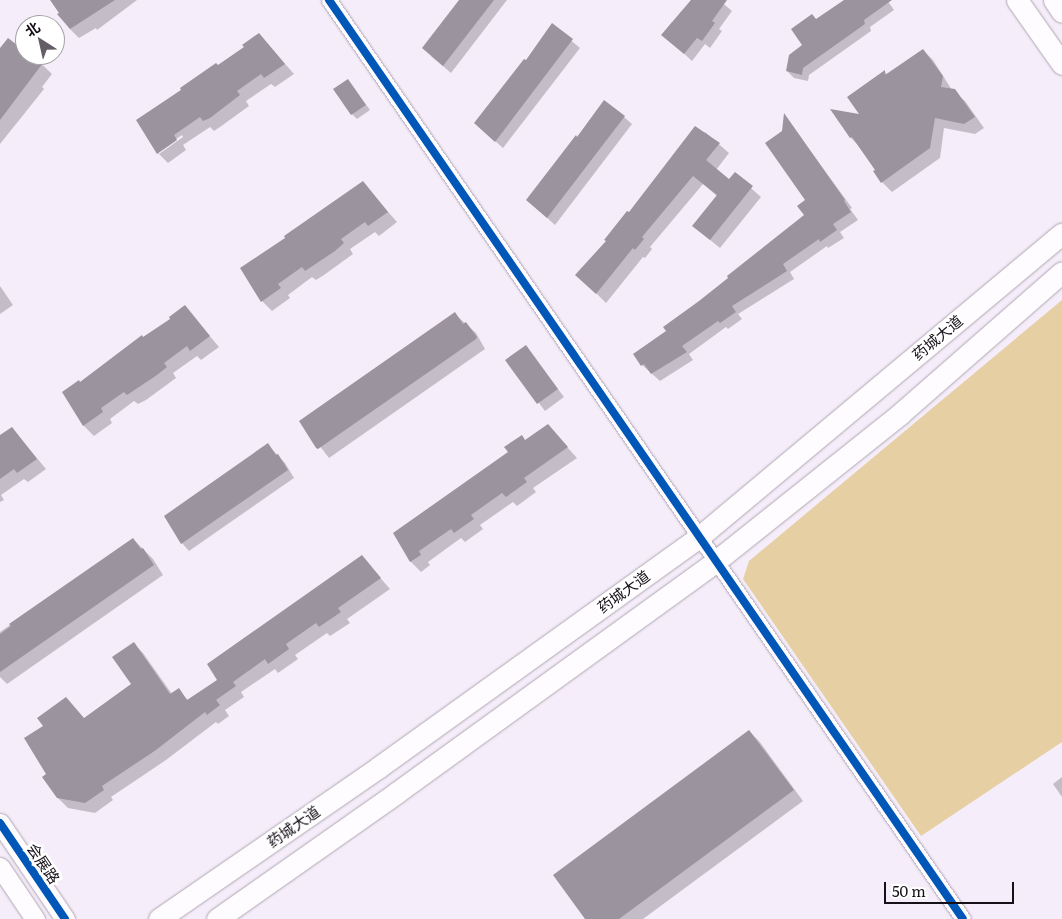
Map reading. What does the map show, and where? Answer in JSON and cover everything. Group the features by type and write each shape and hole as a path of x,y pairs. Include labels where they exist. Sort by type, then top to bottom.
{"main road":[{"path":"1017,0 1062,64"},
{"path":"1054,0 1062,12"},
{"name":"药城大道","path":"160,919 379,767 698,537 1062,233"},
{"name":"药城大道","path":"216,919 396,793 716,561 900,414 1062,272"}],"street":[{"path":"329,0 399,98 698,537 963,919"},
{"name":"会展路","path":"0,823 65,919"},
{"path":"0,867 35,919"}],"shaded area":[{"path":"1062,300 1062,742 921,836 743,579 749,561"}],"building":[{"path":"50,0 115,0 70,29 65,23 65,15 58,15 59,13"},
{"path":"459,0 494,0 443,66 422,48"},
{"path":"691,0 727,0 712,21 715,23 702,41 697,38 684,54 661,35"},
{"path":"844,0 892,0 864,20 865,24 803,68 802,75 786,71 789,55 802,45 791,29 812,14 816,19"},
{"path":"552,23 573,39 495,142 474,123 524,59 526,60"},
{"path":"259,33 285,64 264,78 261,74 237,91 240,95 210,118 203,121 200,117 174,135 177,140 157,154 136,120 181,90 180,88 216,63 218,65 244,47 242,45"},
{"path":"8,38 15,43 15,65 41,65 0,120 0,48"},
{"path":"923,49 943,76 941,87 955,89 975,117 964,124 935,118 930,148 881,183 873,171 875,170 830,109 859,114 847,97 885,70 885,75"},
{"path":"348,79 366,105 351,115 333,89"},
{"path":"604,100 625,116 547,218 526,200"},
{"path":"784,113 845,200 851,212 833,224 837,230 820,242 819,239 783,264 787,271 732,306 736,312 720,323 718,321 682,346 687,352 651,374 644,364 641,366 633,354 666,331 663,327 728,278 727,276 804,215 797,206 805,200 765,143 782,131"},
{"path":"695,126 720,143 706,160 729,179 735,172 753,186 710,240 692,226 717,195 693,176 642,237 644,239 635,250 633,248 596,294 575,275 606,241 604,240 627,211 629,212"},
{"path":"363,181 388,212 368,226 365,222 341,239 344,243 335,251 305,271 302,267 278,284 281,288 261,302 240,268"},
{"path":"185,305 210,336 190,351 187,346 164,363 167,367 157,375 127,395 124,392 101,408 103,412 83,426 62,392 79,380 80,382 142,335 143,337 170,319 169,317"},
{"path":"455,312 463,324 466,322 477,337 476,339 318,449 316,448 299,421"},
{"path":"526,345 558,389 537,404 505,360"},
{"path":"548,424 568,447 524,478 527,482 506,497 502,493 471,515 474,519 454,533 451,529 419,551 421,555 410,562 393,533 508,452 504,447 522,435 525,440"},
{"path":"12,427 37,459 17,473 14,469 0,479 0,435"},
{"path":"268,443 288,470 181,544 164,516"},
{"path":"133,538 141,549 143,548 154,565 0,672 0,634 11,626 9,624"},
{"path":"362,555 381,578 338,608 341,612 319,627 316,623 286,644 289,649 268,664 265,659 233,682 236,686 216,700 220,705 207,715 205,712 156,750 102,786 104,790 85,803 57,798 42,777 46,774 24,738 43,726 37,718 66,697 84,718 131,684 112,657 134,642 170,694 179,688 187,700 217,680 207,664"},
{"path":"749,730 794,790 619,919 585,919 553,875"}],"cycle path":[{"path":"329,0 963,919"},
{"path":"0,823 65,919"}]}
